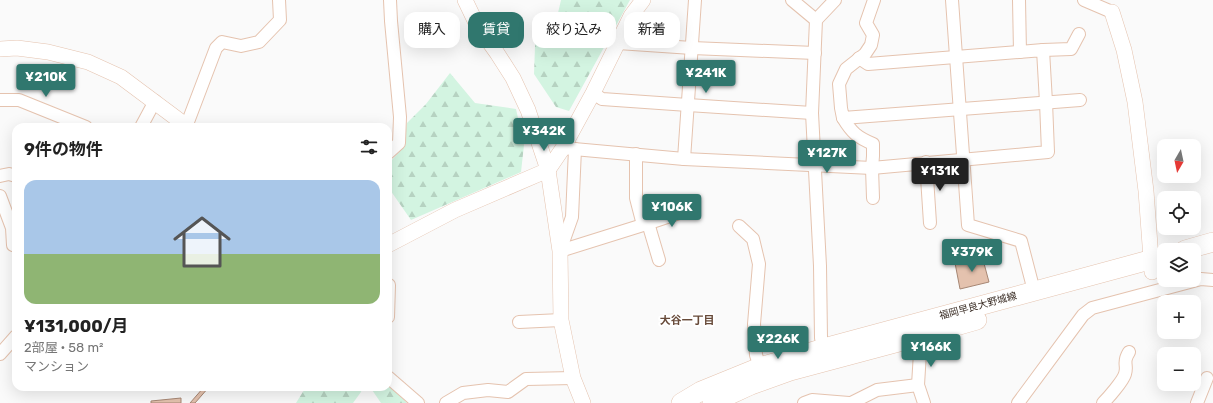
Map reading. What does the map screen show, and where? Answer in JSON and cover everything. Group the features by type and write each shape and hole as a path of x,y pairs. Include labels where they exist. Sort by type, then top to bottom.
{"main road":[{"path":"1201,245 1213,242"},
{"path":"1201,259 1213,255"},
{"name":"福岡早良大野城線","path":"681,403 701,391 760,367 824,348 1034,291 1157,264"},
{"name":"福岡早良大野城線","path":"712,403 790,371 921,336 1034,303 1157,264"}],"street":[{"path":"188,123 216,48 222,42 241,46 259,42 280,20 279,0"},
{"path":"390,0 400,117 399,143 392,149"},
{"path":"465,0 477,25 513,78 528,110 548,170 560,251 561,320 573,378 583,403"},
{"path":"392,243 455,210 548,170 569,148 593,93 631,16 643,0"},
{"path":"684,159 695,0"},
{"path":"792,0 816,20"},
{"path":"835,0 816,20 812,113 820,266 821,338 824,348 828,353 834,355 856,354"},
{"path":"873,198 873,144 863,140 851,131 844,118 841,108 839,84 846,69 865,54 871,45 873,35 866,23 874,0"},
{"path":"952,0 968,225 1021,241 1034,291"},
{"path":"1018,0 1020,52"},
{"path":"1084,0 1112,12 1124,50 1135,102 1146,192 1157,258"},
{"path":"859,58 868,64 1072,49 1079,34"},
{"path":"618,43 692,48 815,53"},
{"path":"0,49 17,48 48,52 88,62 120,77 155,101 182,123"},
{"path":"569,148 684,159 872,168 1048,152 1043,50"},
{"path":"593,93 602,99 812,113"},
{"path":"0,100 19,100 76,123"},
{"path":"844,118 1080,100"},
{"path":"143,123 155,101"},
{"path":"560,251 572,217 569,148"},
{"path":"636,154 636,198 659,260"},
{"path":"926,162 930,223"},
{"path":"0,176 12,175"},
{"path":"0,196 4,220 12,228"},
{"path":"560,251 694,208"},
{"path":"739,226 753,240 759,264 754,324 756,355 760,367 759,376 751,386"},
{"path":"1018,403 1083,315 1092,308 1201,279 1210,278 1213,280"},
{"path":"924,403 918,385 921,336 927,326 940,317"},
{"path":"519,322 561,320"},
{"path":"876,334 912,331 921,336"},
{"path":"0,354 12,340"},
{"path":"815,365 822,356 824,348"},
{"path":"1103,403 1110,396 1125,374 1125,359 1130,352"},
{"path":"760,367 767,372 790,371"},
{"path":"446,403 463,393 488,390 508,392 526,379 573,378"},
{"path":"1197,403 1207,378"},
{"path":"392,380 418,403"},
{"path":"804,403 812,400 850,403 877,390 918,385"}],"green space":[{"path":"561,0 630,0 616,25 616,12 558,12"},
{"path":"535,48 604,48 569,111 556,107 534,74"},
{"path":"450,73 475,103 516,109 524,145 521,172 411,220 392,193 392,160 403,148 407,123 426,104"},
{"path":"392,386 407,403 381,403 373,391 392,391"},
{"path":"304,391 361,391 353,403 296,403"}],"building":[{"path":"982,256 989,282 960,289 955,263"},
{"path":"200,391 206,391 195,403 190,403"},
{"path":"181,398 181,403 151,403 151,401"}],"district":[{"name":"大谷一丁目","path":"687,320"}]}
